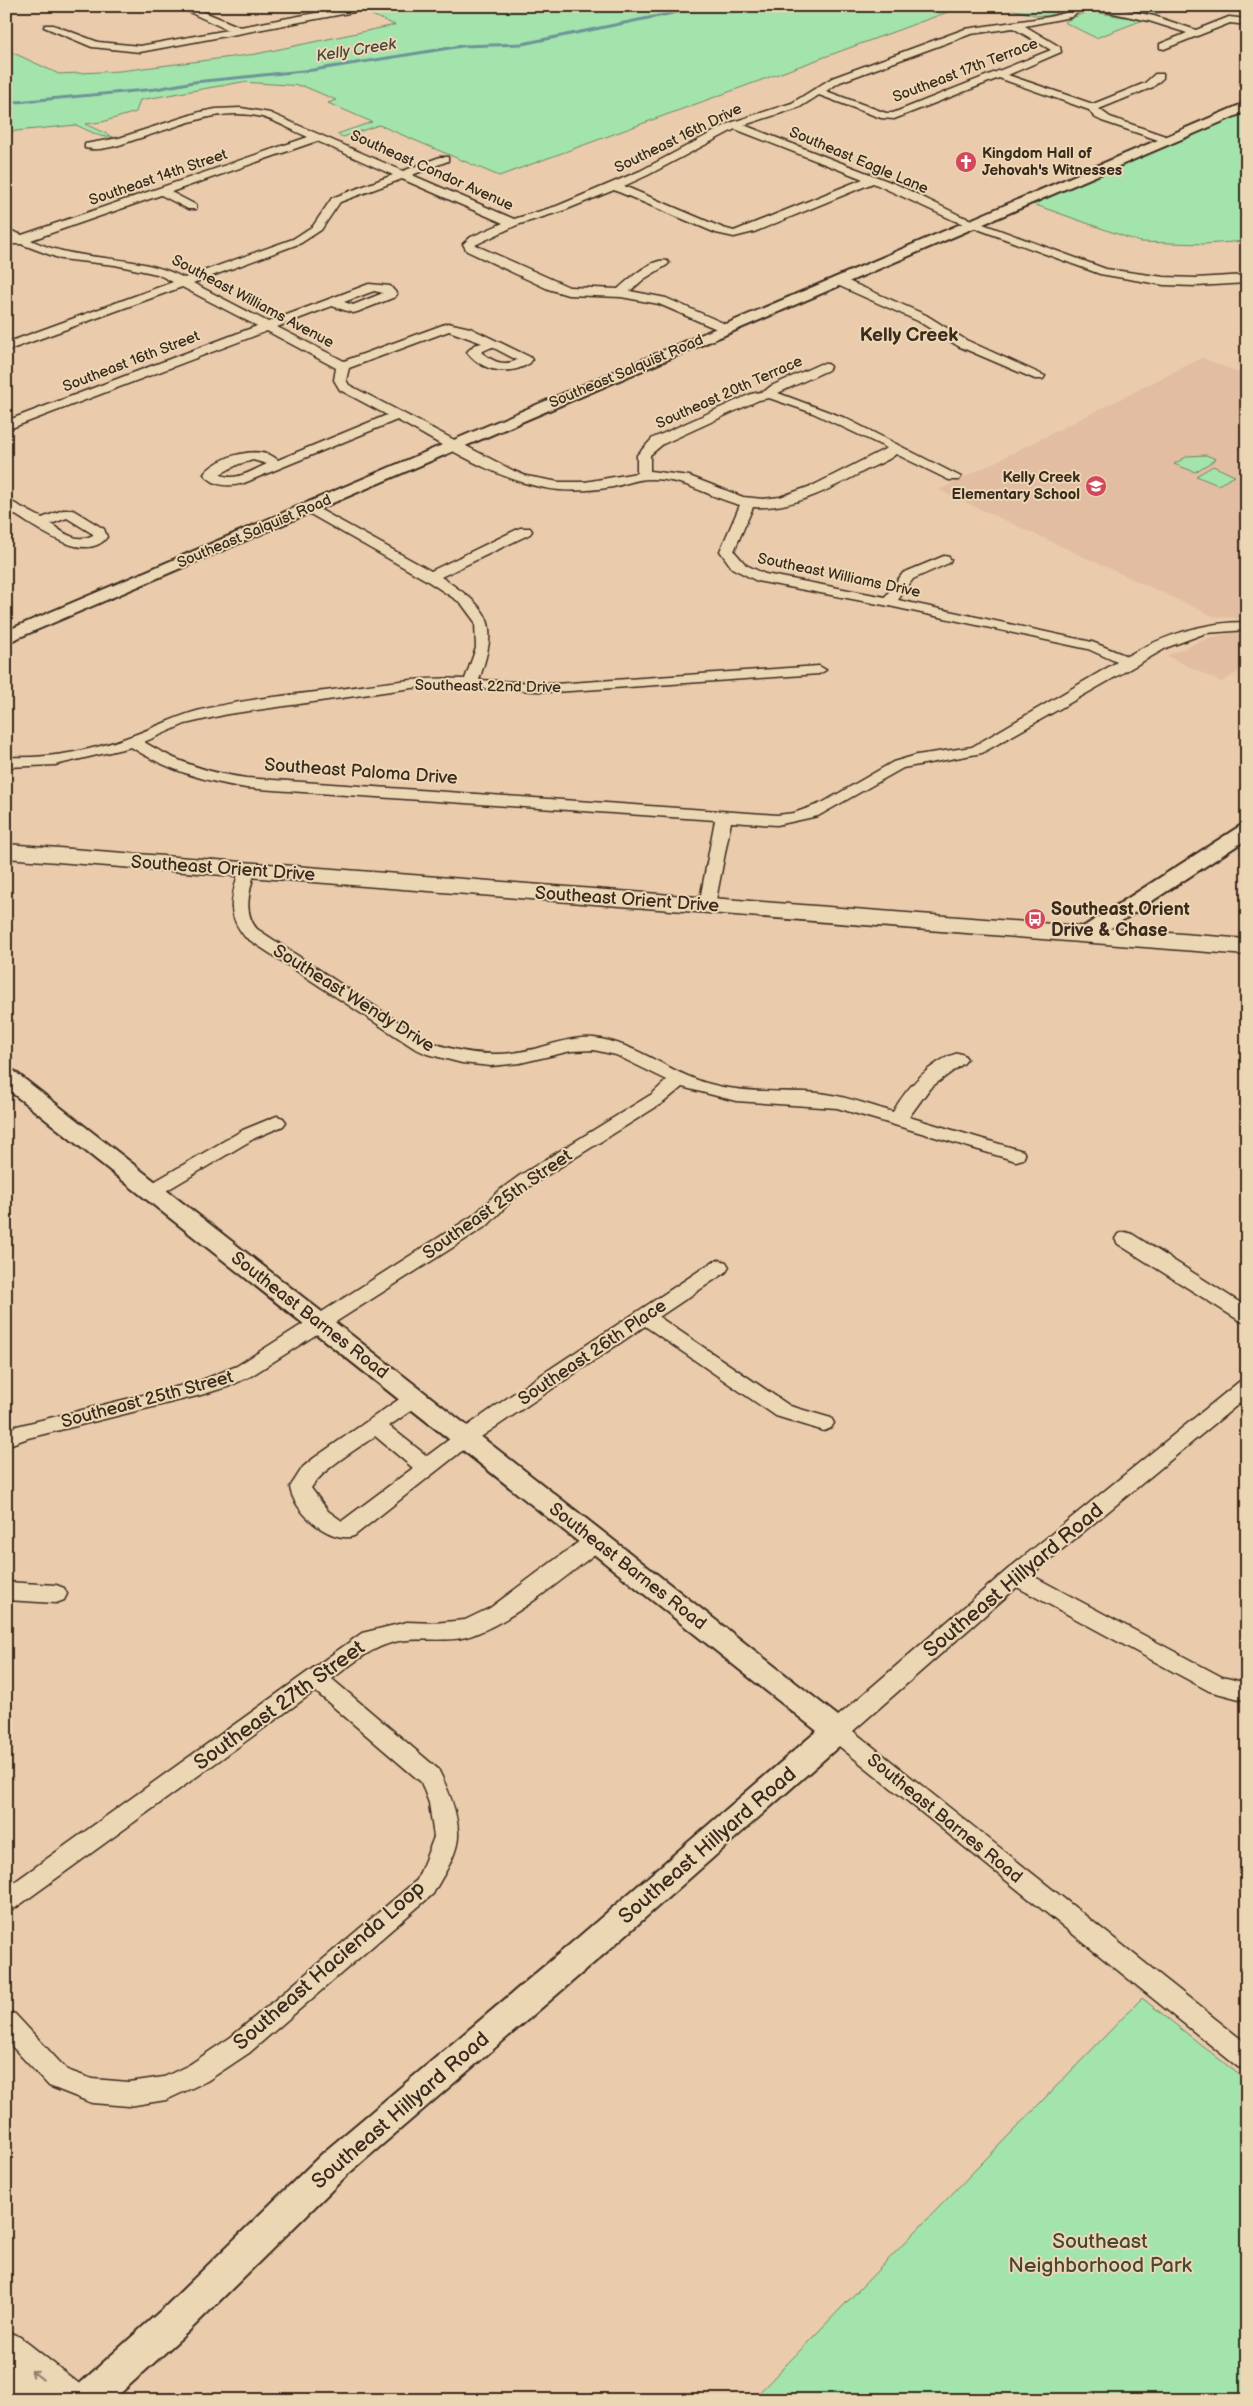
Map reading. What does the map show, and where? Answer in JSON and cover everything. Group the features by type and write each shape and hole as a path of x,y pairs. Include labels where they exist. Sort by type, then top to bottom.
{"main road":[{"name":"Southeast Orient Drive","path":"6,851 1247,946"},
{"path":"6,2351 68,2400"},
{"path":"6,2392 16,2400"}],"street":[{"path":"181,6 240,31"},
{"path":"49,27 96,45 129,49 152,47 240,31 345,8 370,6"},
{"name":"Southeast 16th Drive","path":"513,223 561,208 615,186 644,173 734,125 796,105 836,80 969,31 1055,19 1068,15 1081,6"},
{"path":"1090,6 1151,18 1197,33"},
{"path":"1164,46 1235,20 1247,22"},
{"path":"1015,25 1057,51"},
{"name":"Southeast 17th Terrace","path":"818,91 885,116 894,116 1057,51"},
{"path":"999,75 1093,108 1098,115 1106,119 1167,140"},
{"path":"1093,108 1149,85 1159,76"},
{"name":"Southeast Salquist Road","path":"6,638 1247,106"},
{"name":"Southeast Condor Avenue","path":"89,146 108,145 216,112 240,111 266,115 513,223"},
{"name":"Southeast Eagle Lane","path":"734,125 874,179 973,223 1092,268 1118,275 1180,282 1247,278"},
{"name":"Southeast 14th Street","path":"6,245 320,138"},
{"path":"6,347 297,241 313,233 323,223 336,200 444,159"},
{"path":"615,186 720,231 734,234 750,230 874,179"},
{"path":"162,191 192,207"},
{"name":"Southeast Condor Avenue","path":"513,223 475,239 469,244 471,249 552,286 568,291 621,293 662,301 726,329"},
{"name":"Southeast Williams Avenue","path":"6,232 62,256 140,265 161,271 343,366 340,380 344,387 454,445"},
{"path":"621,293 626,286 660,268"},
{"path":"839,281 914,314 962,343 1039,376"},
{"name":"Southeast 16th Street","path":"6,426 332,302"},
{"path":"343,366 448,327 458,328 493,343"},
{"name":"Southeast 20th Terrace","path":"644,475 641,459 646,450 658,441 755,397 769,394 775,389 824,366"},
{"path":"769,394 828,414 878,437 905,454 954,477"},
{"path":"276,465 398,414"},
{"path":"454,445 509,474 531,482 551,486 591,486 644,475 681,478 726,496 748,502 786,499 802,495 888,454 895,448"},
{"name":"Southeast Williams Drive","path":"748,502 727,551 731,559 740,567 762,578 889,602 1092,646 1128,662"},
{"path":"6,504 41,523"},
{"path":"308,508 431,576 466,600 482,622 483,648 471,683"},
{"path":"431,576 525,531"},
{"path":"889,602 908,576 944,560"},
{"name":"Southeast Paloma Drive","path":"133,740 153,755 179,768 211,778 246,783 777,820 812,814 896,766 911,760 957,756 977,750 1128,662 1196,630 1222,626 1247,626"},
{"name":"Southeast 22nd Drive","path":"133,740 177,720 228,708 400,685 438,682 471,683 506,688 555,688 819,670"},
{"path":"6,762 21,763 62,760 100,751 133,740"},
{"path":"707,905 724,816"},
{"path":"1087,934 1247,830"},
{"name":"Southeast Wendy Drive","path":"247,870 238,911 241,923 251,933 420,1044 454,1056 495,1060 515,1058 573,1044 603,1045 631,1052 679,1080 702,1088 740,1096 819,1098 899,1119 1016,1155"},
{"path":"899,1119 916,1092 934,1074 958,1059"},
{"name":"Southeast Barnes Road","path":"6,1076 837,1731 1247,2059"},
{"name":"Southeast 25th Street","path":"6,1438 24,1431 223,1381 244,1371 481,1220 526,1180 658,1098 679,1080"},
{"path":"152,1191 249,1134 277,1122"},
{"path":"1125,1239 1247,1316"},
{"name":"Southeast 26th Place","path":"375,1425 310,1473 300,1487 301,1494 329,1524 339,1530 346,1530 465,1438 719,1267"},
{"path":"644,1316 783,1411 824,1423"},
{"name":"Southeast Hillyard Road","path":"87,2400 179,2317 336,2163 592,1945 1015,1576 1247,1386"},
{"path":"415,1398 375,1425 427,1468"},
{"name":"Southeast 27th Street","path":"6,1902 370,1639 407,1631 434,1632 468,1628 498,1614 596,1541"},
{"path":"1015,1576 1216,1685 1246,1697"},
{"path":"6,1591 56,1594"},
{"name":"Southeast Hacienda Loop","path":"6,2022 58,2078 92,2091 129,2094 166,2088 198,2073 240,2045 425,1887 439,1858 446,1837 441,1803 430,1776 315,1678"}],"shaded area":[{"name":"Kelly Creek Elementary School","path":"1202,358 1247,376 1247,618 1215,617 939,490"},
{"path":"1231,633 1247,634 1247,667 1221,682 1167,656 1208,638"}],"green space":[{"path":"397,6 964,6 499,176 379,125 343,137 337,134 372,122 328,103 336,100 303,86 242,82 140,100 136,112 102,122 85,124 115,138 100,136 76,125 6,132 7,50 59,74 120,71 256,54 395,25 365,12"},
{"path":"991,6 1068,6 1055,14 1044,16"},
{"path":"1114,6 1176,6 1156,14"},
{"path":"1088,11 1143,20 1096,38 1064,22"},
{"path":"1247,112 1247,241 1204,244 1140,242 1033,204"},
{"path":"1206,455 1216,459 1195,472 1174,464 1188,456"},
{"path":"1213,466 1235,476 1218,485 1196,476"},
{"name":"Southeast Neighborhood Park","path":"1142,1998 1247,2081 1247,2400 752,2400"}],"waterway":[{"name":"Kelly Creek","path":"6,103 156,89 194,82 313,70 462,46 522,44 707,6"}],"place":[{"name":"Kingdom Hall of Jehovah's Witnesses","path":"966,162"},
{"name":"Kelly Creek Elementary School","path":"1096,486"},
{"name":"Southeast Orient Drive & Chase","path":"1035,919"}],"district":[{"name":"Kelly Creek","path":"909,334"}]}
